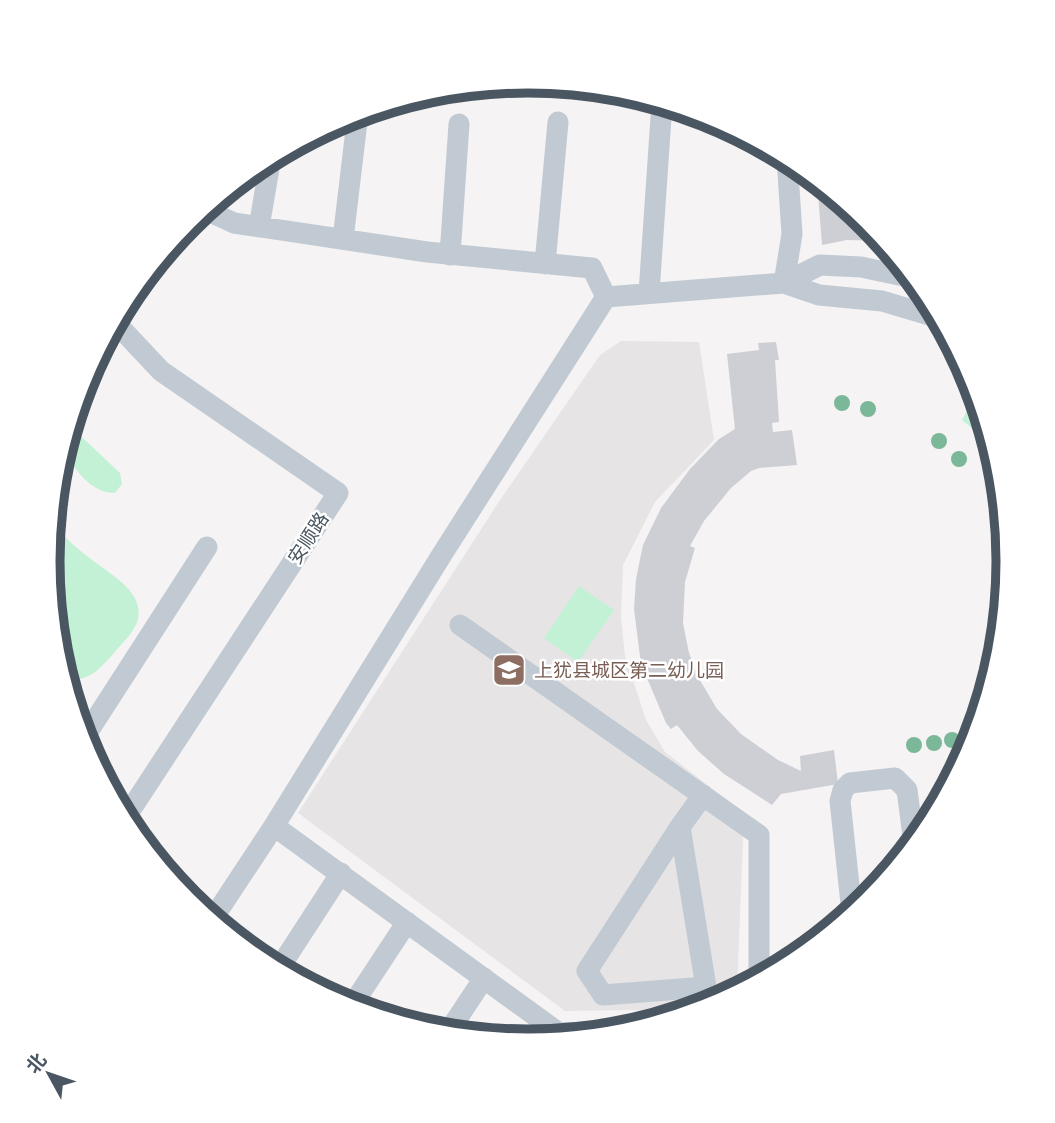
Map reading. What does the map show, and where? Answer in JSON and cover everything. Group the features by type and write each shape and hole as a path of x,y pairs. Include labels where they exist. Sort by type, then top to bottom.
{"street":[{"path":"649,293 661,113"},
{"path":"545,264 558,122"},
{"path":"450,255 459,124"},
{"path":"343,239 356,126"},
{"path":"259,227 269,171"},
{"path":"784,283 792,234 788,172"},
{"path":"215,214 234,223 450,255 592,268 606,296"},
{"path":"606,296 784,283 820,265 897,274"},
{"path":"873,299 878,270"},
{"path":"784,283 819,295 873,299 925,314"},
{"path":"218,912 606,296"},
{"name":"安顺路","path":"121,329 162,371 338,493 131,810"},
{"path":"90,728 207,547"},
{"path":"460,625 759,835 759,968"},
{"path":"851,899 840,800 843,790 850,783 895,778 907,790 912,829"},
{"path":"681,827 706,987 603,995 587,971 681,827 704,795"},
{"path":"274,826 484,978 548,1029"},
{"path":"284,961 341,873"},
{"path":"357,998 407,922"},
{"path":"454,1023 484,978"}],"shaded area":[{"name":"上犹县城区第二幼儿园","path":"621,341 699,342 714,440 655,502 623,565 621,617 625,656 646,720 665,752 744,813 737,979 707,994 663,1010 565,1011 298,813 500,500 600,355"}],"green space":[{"path":"969,407 978,433 962,420"},
{"path":"77,433 120,473 122,484 115,493 106,492 91,484 70,461"},
{"path":"61,532 127,587 138,610 138,619 127,638 97,670 80,679 74,679 64,623"},
{"path":"579,586 614,610 578,662 544,638"}],"building":[{"path":"818,195 867,241 847,240 822,245"},
{"path":"776,342 779,360 775,360 779,422 772,423 773,432 792,430 797,465 751,471 731,488 704,521 690,546 695,548 685,582 683,623 689,653 698,677 717,709 741,734 778,760 801,771 800,756 834,750 838,784 781,794 772,805 724,774 698,751 677,725 671,729 666,723 641,664 634,609 636,579 643,545 661,508 690,469 719,439 735,429 727,354 759,350 758,343"}],"place":[{"name":"上犹县城区第二幼儿园","path":"509,670"}]}
